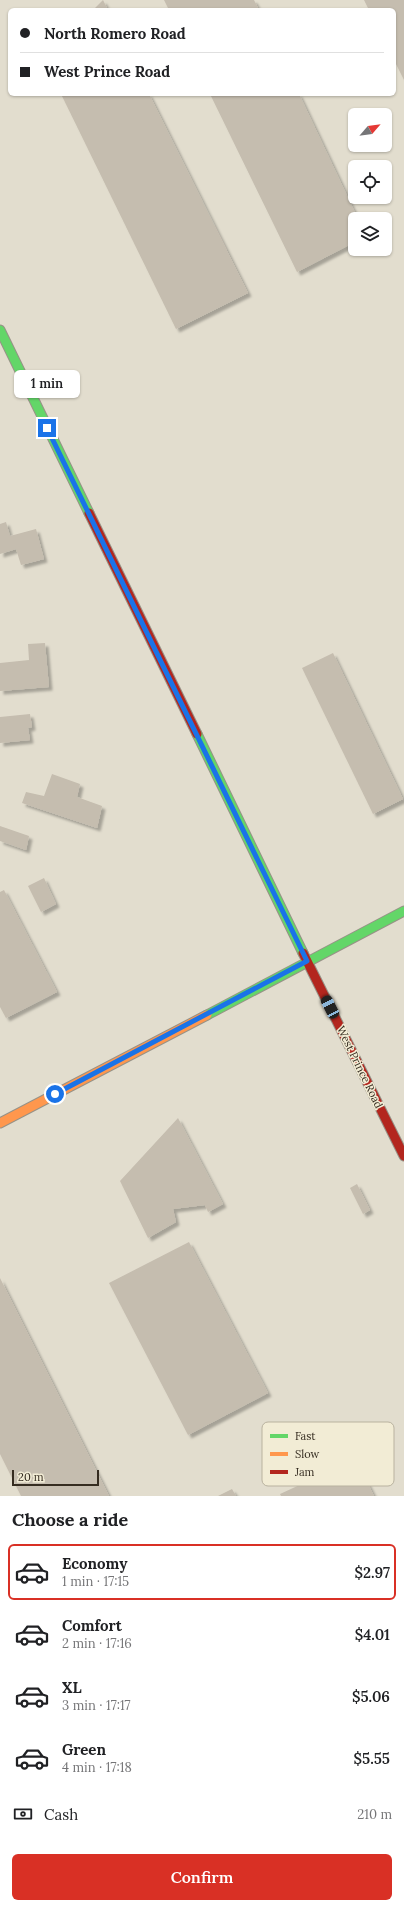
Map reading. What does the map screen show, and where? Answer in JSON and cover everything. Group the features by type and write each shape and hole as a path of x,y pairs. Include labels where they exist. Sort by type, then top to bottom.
{"main road":[{"name":"West Prince Road","path":"0,330 307,961 404,1156"},
{"path":"0,1122 404,911"}],"building":[{"path":"103,0 107,8 95,8"},
{"path":"164,0 254,0 258,8 168,8"},
{"path":"364,0 404,0 404,80 396,64 396,8 368,8"},
{"path":"62,96 150,96 248,293 176,329"},
{"path":"211,96 300,96 348,198 348,204 351,204 355,212 348,212 348,246 297,272"},
{"path":"6,522 10,536 36,529 44,559 21,565 16,549 0,554 0,524"},
{"path":"45,643 49,687 0,691 0,663 29,660 28,644"},
{"path":"333,653 403,799 373,814 302,668"},
{"path":"30,714 32,727 28,728 30,740 0,743 0,717"},
{"path":"52,774 80,784 77,797 102,806 97,828 22,803 26,792 44,796"},
{"path":"0,826 29,836 26,850 0,841"},
{"path":"44,878 56,904 41,912 28,886"},
{"path":"4,890 57,992 6,1018 0,1007 0,892"},
{"path":"178,1118 223,1204 208,1212 205,1205 173,1209 176,1222 148,1238 120,1181"},
{"path":"357,1184 370,1210 363,1214 350,1188"},
{"path":"189,1242 268,1393 188,1435 109,1283"},
{"path":"0,1278 109,1496 21,1496 0,1454"},
{"path":"297,1486 369,1486 374,1496 281,1496 280,1494"},
{"path":"232,1489 236,1496 218,1496"}],"traffic: fast":[{"path":"0,330 89,513"},
{"path":"197,734 303,953"},
{"path":"207,1015 404,911"}],"traffic: slow":[{"path":"0,1123 207,1015"}],"traffic: jam":[{"path":"89,513 197,734"},
{"path":"303,953 404,1156"}],"route":[{"path":"47,428 307,961 55,1094"}]}
